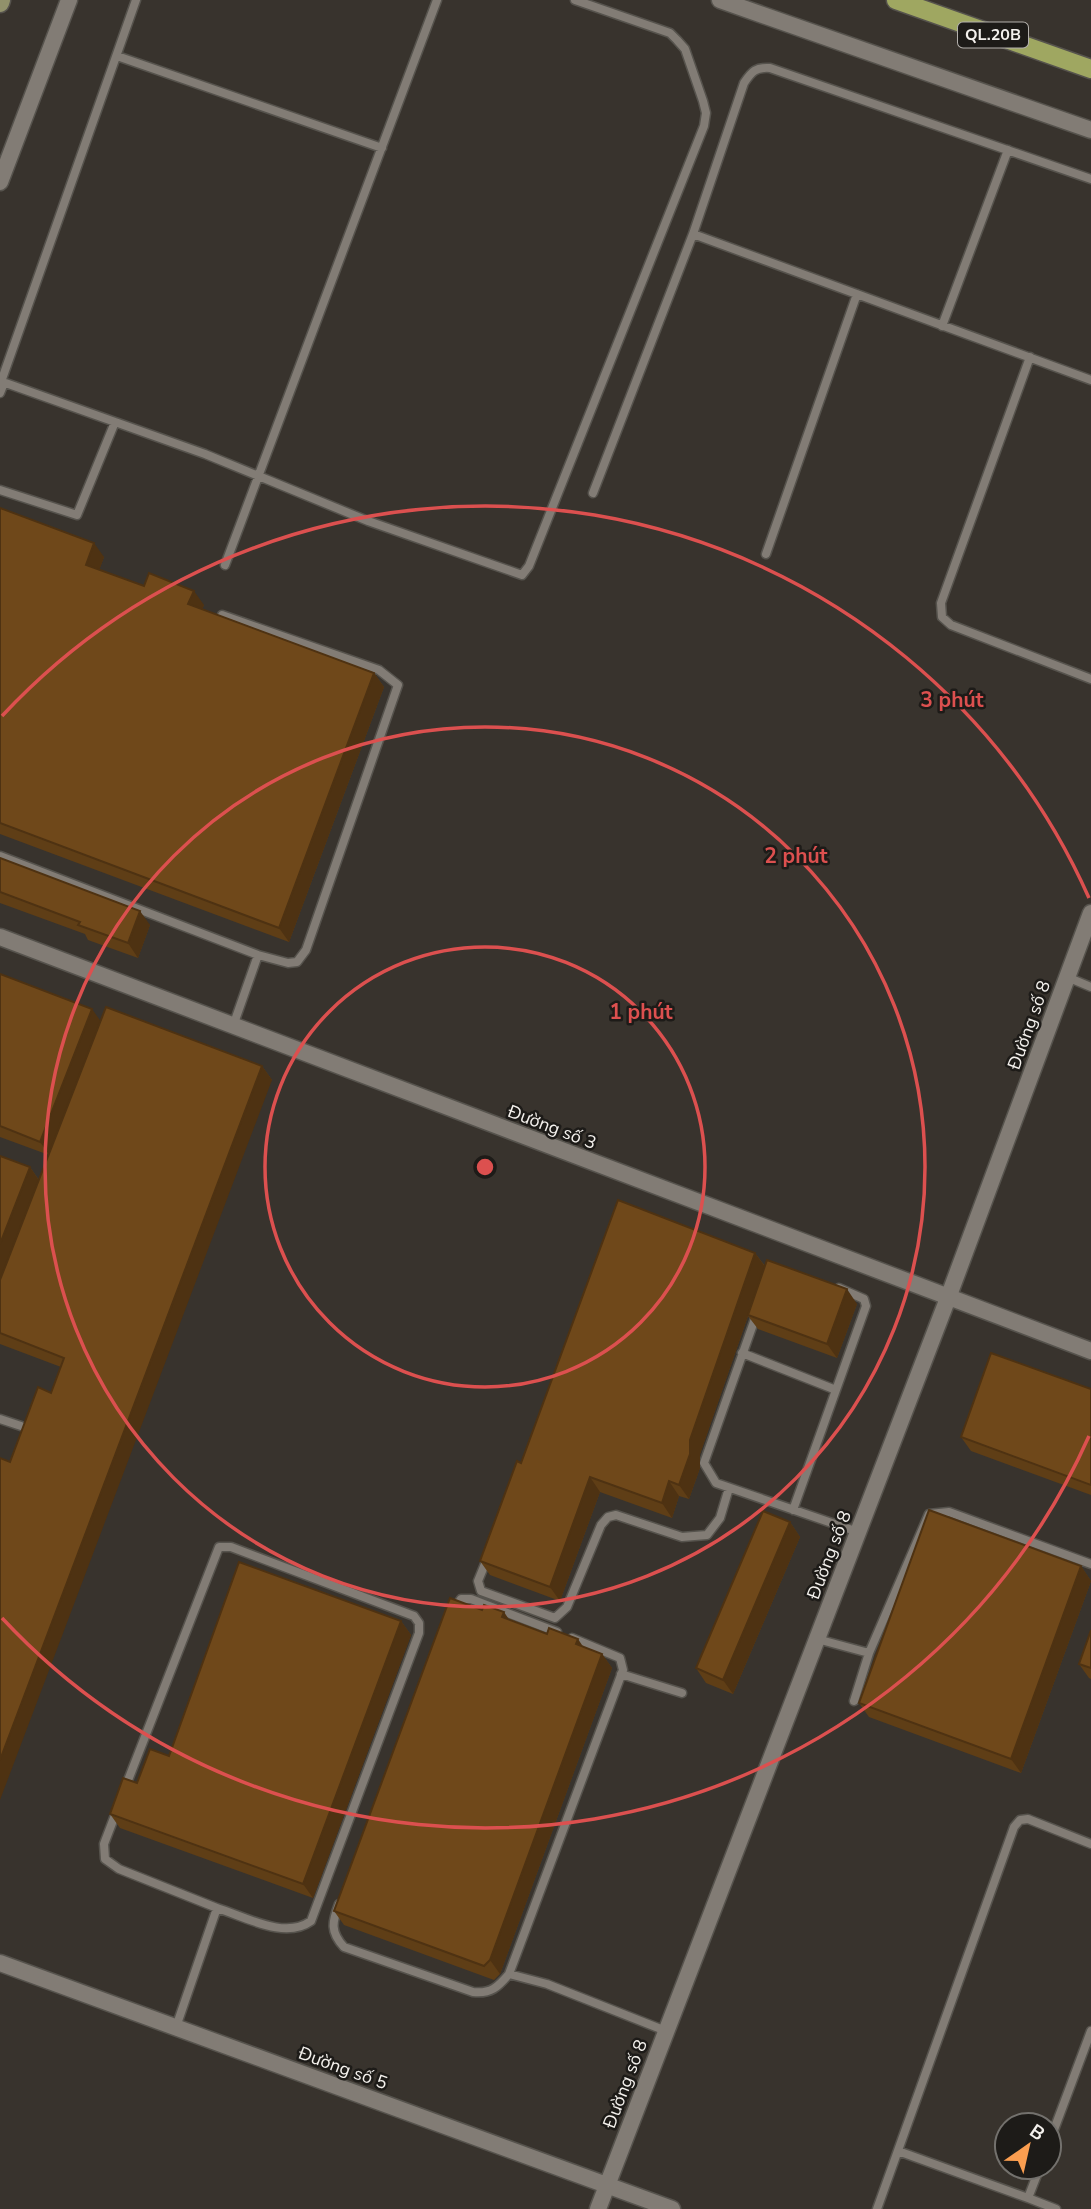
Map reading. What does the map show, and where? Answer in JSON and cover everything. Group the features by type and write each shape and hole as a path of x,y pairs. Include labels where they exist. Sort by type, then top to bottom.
{"main road":[{"name":"QL.20B","path":"895,0 1091,69"}],"street":[{"path":"0,182 69,0"},
{"path":"720,0 1091,130"},
{"name":"Đường số 8","path":"598,2209 948,1298 1091,913"},
{"name":"Đường số 3","path":"0,937 1091,1351"},
{"name":"Đường số 5","path":"0,1963 672,2209"}],"lane":[{"path":"0,393 136,0"},
{"path":"225,565 437,0"},
{"path":"2,382 260,476 394,530 522,575 527,570 704,126 706,113 685,49 670,33 575,0"},
{"path":"117,56 382,148"},
{"path":"593,493 693,234 744,83 760,67 770,68 1091,180"},
{"path":"942,326 1008,150"},
{"path":"693,234 1091,380"},
{"path":"766,554 858,295"},
{"path":"1030,357 941,604 942,617 951,625 1091,678"},
{"path":"0,490 77,515 115,422"},
{"path":"0,856 258,955 288,963 297,962 306,950 398,685 379,670 222,615"},
{"path":"233,1026 258,955"},
{"path":"1067,977 1091,987"},
{"path":"793,1510 866,1306 864,1299 857,1294 833,1286"},
{"path":"760,1303 704,1462 716,1483 858,1532"},
{"path":"742,1353 836,1390"},
{"path":"0,1419 20,1426"},
{"path":"488,1555 478,1581 481,1591 555,1618 567,1608 601,1525 608,1517 616,1515 682,1537 706,1535 720,1518 729,1488"},
{"path":"854,1702 869,1653 929,1514 949,1512 1091,1564"},
{"path":"118,1806 104,1844 105,1860 119,1869 218,1908 285,1930 300,1929 311,1921 419,1633 419,1623 414,1616 324,1579 231,1546 219,1547 123,1793"},
{"path":"341,1898 331,1923 335,1938 344,1947 484,1994 497,1988 509,1974 621,1674 620,1658 471,1599 457,1603 452,1615"},
{"path":"817,1639 869,1653"},
{"path":"621,1674 682,1693"},
{"path":"877,2209 1014,1827 1020,1820 1028,1819 1091,1844"},
{"path":"176,2027 218,1908"},
{"path":"509,1974 547,1984 666,2031"},
{"path":"1061,2111 1091,2031"},
{"path":"898,2151 1056,2209"},
{"path":"1028,2198 1035,2181"}],"building":[{"path":"0,508 94,543 86,565 144,586 149,573 194,591 188,604 374,673 279,928 0,823"},
{"path":"0,858 140,911 128,943 0,892"},
{"path":"0,974 92,1009 40,1142 0,1126"},
{"path":"106,1007 262,1066 0,1760 0,1458 10,1462 38,1387 51,1393 64,1358 0,1333 0,1280"},
{"path":"0,1156 30,1167 0,1244"},
{"path":"618,1200 755,1253 690,1440 690,1454 679,1485 669,1481 662,1503 590,1477 550,1587 480,1561 517,1461 521,1463"},
{"path":"767,1260 847,1289 827,1344 748,1315"},
{"path":"991,1353 1091,1389 1091,1485 961,1437"},
{"path":"929,1510 1081,1566 1011,1759 859,1703"},
{"path":"763,1511 790,1522 723,1680 696,1668"},
{"path":"239,1562 401,1621 303,1884 110,1814 123,1778 137,1783 150,1749 169,1756"},
{"path":"450,1598 482,1610 484,1605 504,1612 502,1617 547,1634 549,1628 578,1639 576,1644 602,1654 490,1960 484,1966 334,1911"},
{"path":"1091,1630 1091,1668 1079,1664"}]}
